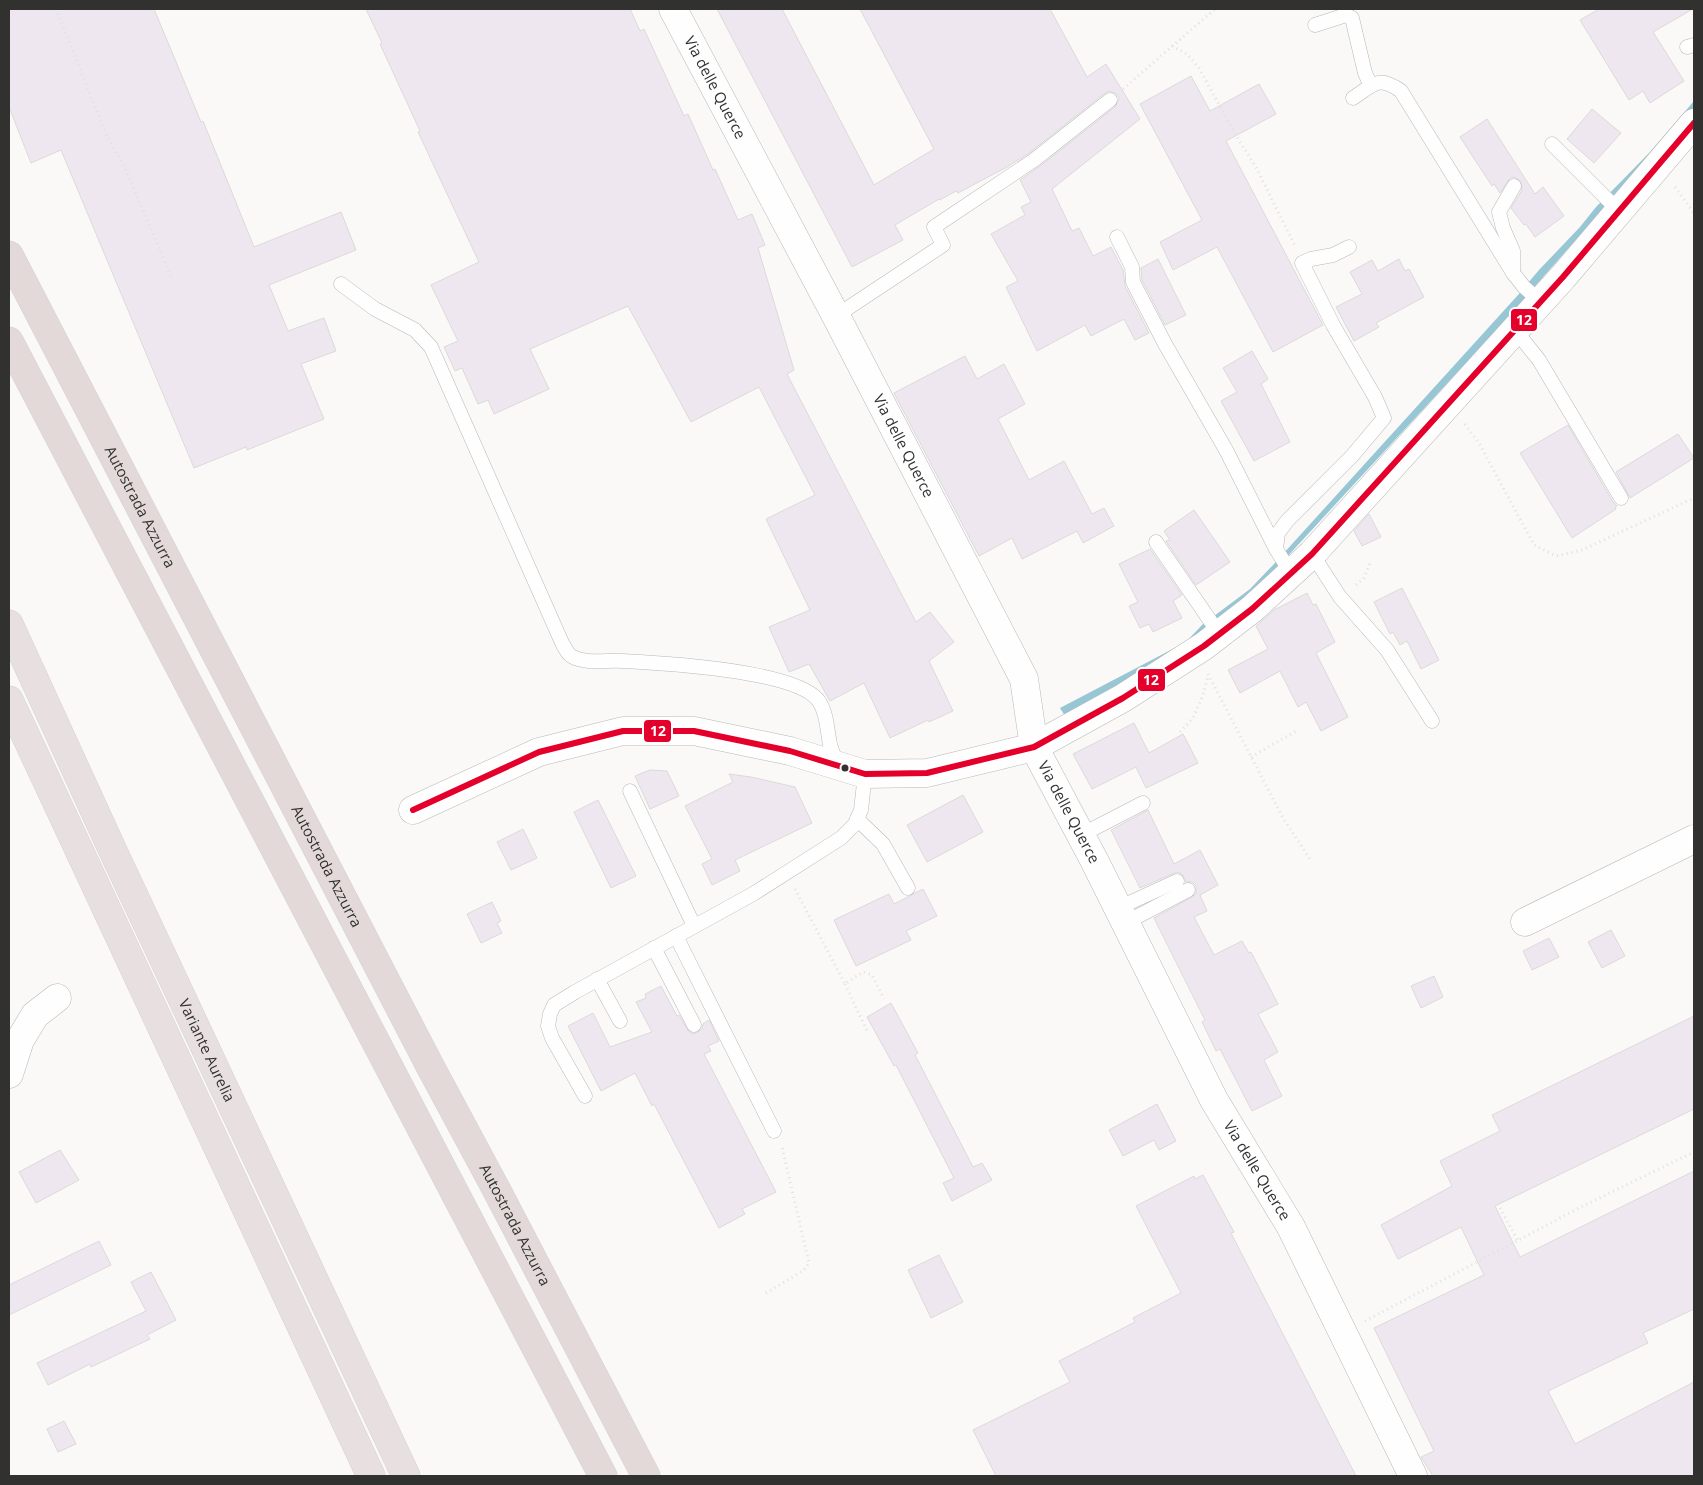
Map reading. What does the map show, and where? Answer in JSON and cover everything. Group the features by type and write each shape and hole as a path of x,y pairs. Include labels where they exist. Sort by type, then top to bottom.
{"highway":[{"name":"Autostrada Azzurra","path":"9,255 430,1066 646,1476"},
{"path":"9,341 603,1476"},
{"name":"Variante Aurelia","path":"9,624 117,860 406,1476"},
{"path":"9,700 371,1476"}],"street":[{"name":"Via delle Querce","path":"673,9 836,316 1024,679 1034,747 1214,1100 1291,1226 1413,1476"},
{"path":"413,810 539,752 622,731 694,731 790,751 865,774 927,773 1034,747 1123,698 1203,662 1220,635 1312,554 1541,302 1656,167 1690,136"},
{"path":"1525,922 1694,839"},
{"path":"9,1074 20,1040 35,1015 57,998"}],"lane":[{"path":"1315,25 1346,15 1352,18 1365,73 1370,86"},
{"path":"1353,98 1376,83 1388,82 1401,91 1513,273 1524,287 1541,302"},
{"path":"836,316 943,245 934,227 1034,160 1110,100"},
{"path":"1552,144 1620,211"},
{"path":"1513,273 1513,251 1503,228 1499,212 1514,186"},
{"path":"1117,237 1132,267 1133,282 1137,290 1226,450 1276,548 1291,573"},
{"path":"1276,548 1278,533 1286,521 1352,456 1384,418 1375,397 1334,325 1302,263 1311,259 1334,255 1349,247"},
{"path":"340,284 375,309 415,330 431,347 563,645 571,656 586,661 617,660 696,665 739,672 798,687 813,695 823,707 831,745 838,766"},
{"path":"1515,330 1540,360 1621,498"},
{"path":"1156,542 1220,635"},
{"path":"1312,554 1340,597 1387,650 1432,721"},
{"path":"585,1096 552,1038 548,1026 554,1005 754,894 840,838 855,824 861,810 865,774"},
{"path":"630,792 694,926"},
{"path":"1080,835 1143,803"},
{"path":"857,819 884,844 908,888"},
{"path":"1121,916 1182,885"},
{"path":"676,936 774,1131"},
{"path":"654,948 694,1025"},
{"path":"598,979 620,1021"}],"path":[{"path":"56,9 106,134 125,168 171,276"},
{"path":"1110,100 1215,9"},
{"path":"1172,46 1187,54 1199,68 1235,134 1257,168 1302,263"},
{"path":"1656,167 1673,184 1694,212"},
{"path":"1448,405 1479,444 1534,545 1556,556 1582,550 1694,498"},
{"path":"1340,597 1364,578 1371,561"},
{"path":"1180,732 1193,718 1202,694 1203,662"},
{"path":"1203,662 1282,818 1310,859"},
{"path":"1250,757 1298,730"},
{"path":"786,873 845,984 868,1033"},
{"path":"845,984 863,972 872,976 884,998"},
{"path":"766,1293 804,1270 809,1263 785,1158 779,1139 774,1131"},
{"path":"1342,1333 1694,1152"},
{"path":"1500,1208 1518,1241"}],"water":[{"path":"1694,101 1694,108 1514,311 1248,599 1188,647 1065,716 1060,708 1186,642 1202,625 1250,589 1580,227 1596,207 1650,152"}],"building":[{"path":"9,9 154,9 201,122 203,121 254,247 341,212 356,250 269,285 288,331 324,318 336,351 301,364 324,419 247,450 246,447 194,468 61,150 31,163 9,107"},
{"path":"366,9 630,9 640,31 644,29 684,116 688,114 738,220 752,214 765,245 758,248 794,370 787,374 916,622 930,612 954,642 929,661 953,711 929,722 928,720 890,738 864,683 830,701 809,664 789,672 769,627 810,610 766,519 815,495 759,387 691,422 628,306 530,349 549,389 494,414 488,400 478,404 462,368 455,371 444,347 458,341 431,285 479,262 418,132 420,131"},
{"path":"717,9 782,9 874,185 934,149 860,9 1050,9 1087,77 1106,64 1140,119 1052,189 1072,231 1079,228 1093,256 1111,247 1123,270 1125,286 1149,333 1135,340 1124,319 1091,336 1085,325 1037,351 1006,287 1018,281 991,234 1025,215 1021,207 1031,202 1020,180 1115,107 1119,99 1117,94 1109,91 1105,93 1029,153 1007,167 958,193 956,191 939,199 895,225 903,240 852,267"},
{"path":"1599,9 1693,9 1653,32 1684,81 1650,103 1643,91 1629,100 1580,20"},
{"path":"1191,76 1210,111 1259,84 1276,114 1226,141 1323,325 1273,352 1217,247 1173,270 1160,242 1202,220 1140,104"},
{"path":"1592,109 1621,133 1594,163 1567,139"},
{"path":"1487,119 1535,194 1543,187 1564,216 1535,237 1511,208 1522,190 1521,181 1514,177 1510,178 1500,193 1494,184 1492,186 1460,137"},
{"path":"1158,259 1186,315 1165,325 1142,280 1141,268"},
{"path":"1399,259 1405,271 1409,269 1424,297 1376,323 1379,327 1354,341 1336,307 1362,294 1350,272 1372,260 1378,271"},
{"path":"1252,351 1268,379 1261,384 1290,442 1254,461 1221,401 1237,392 1223,368"},
{"path":"965,356 977,379 1004,364 1025,404 998,419 1029,480 1064,461 1092,514 1104,508 1114,526 1083,543 1077,531 1022,559 1012,538 979,556 894,393"},
{"path":"1568,425 1617,506 1615,507 1616,509 1572,538 1520,453"},
{"path":"1678,434 1694,458 1630,498 1616,472"},
{"path":"1194,510 1230,562 1196,585 1166,541 1170,540 1164,531"},
{"path":"1369,514 1381,537 1362,546 1354,531"},
{"path":"1150,549 1182,595 1173,601 1182,618 1153,632 1149,624 1140,628 1129,606 1138,602 1119,564"},
{"path":"1402,588 1439,660 1421,669 1407,641 1400,645 1393,632 1390,634 1374,602"},
{"path":"1307,593 1313,605 1316,604 1335,642 1316,653 1348,717 1321,731 1306,702 1298,707 1280,671 1240,693 1228,670 1268,649 1256,626 1274,610"},
{"path":"1134,723 1149,753 1183,734 1198,763 1146,788 1136,767 1092,789 1073,754"},
{"path":"650,770 667,771 679,796 650,809 635,776"},
{"path":"729,774 795,787 812,823 735,860 740,871 712,885 702,864 712,859 685,806 733,782"},
{"path":"963,795 983,832 927,862 907,825"},
{"path":"598,800 636,876 611,888 574,812"},
{"path":"1148,810 1174,864 1200,850 1218,885 1200,895 1207,911 1194,917 1214,955 1242,941 1249,953 1251,952 1278,1004 1258,1014 1278,1052 1264,1060 1282,1096 1252,1111 1220,1049 1216,1051 1202,1022 1205,1020 1154,918 1196,894 1196,886 1192,882 1186,882 1182,874 1177,872 1140,888 1111,830"},
{"path":"523,829 537,858 511,870 497,842"},
{"path":"923,889 937,916 906,931 911,940 856,966 834,920 889,894 894,904"},
{"path":"492,902 501,921 497,923 502,933 481,943 467,914"},
{"path":"1611,930 1625,956 1602,968 1588,942"},
{"path":"1549,938 1559,957 1532,970 1523,951"},
{"path":"1434,976 1443,997 1421,1008 1411,986"},
{"path":"661,986 677,1016 679,1015 689,1032 694,1034 698,1032 702,1029 703,1024 709,1020 719,1041 708,1046 711,1051 704,1054 776,1192 742,1209 745,1214 719,1228 654,1104 652,1106 635,1073 601,1091 568,1026 593,1013 610,1047 652,1032 636,1002 646,998 645,994"},
{"path":"891,1003 918,1053 915,1055 973,1167 982,1163 992,1180 952,1201 943,1183 954,1178 896,1065 894,1066 867,1017"},
{"path":"1694,1016 1694,1109 1495,1206 1520,1257 1694,1171 1694,1309 1643,1333 1648,1343 1548,1391 1575,1444 1694,1382 1694,1476 1433,1476 1421,1457 1434,1451 1374,1328 1484,1275 1461,1227 1398,1259 1381,1225 1452,1186 1440,1161 1500,1131 1492,1115"},
{"path":"1157,1104 1176,1141 1159,1150 1154,1140 1123,1156 1109,1130"},
{"path":"60,1150 79,1180 36,1203 19,1172"},
{"path":"1203,1175 1234,1232 1231,1233 1356,1476 996,1476 973,1430 1070,1382 1059,1361 1135,1322 1133,1318 1181,1293 1136,1206 1194,1176 1195,1179"},
{"path":"99,1241 111,1265 9,1315 9,1285"},
{"path":"939,1255 963,1302 931,1318 908,1270"},
{"path":"151,1272 176,1320 147,1335 150,1339 91,1367 90,1364 48,1385 37,1363 146,1311 131,1282"},
{"path":"64,1421 76,1444 58,1452 47,1429"}],"transit line":[{"name":"12","path":"413,810 539,752 623,731 694,731 790,751 865,774 927,773 1034,747 1123,698 1204,646 1252,609 1312,554 1563,277 1694,123"}]}
